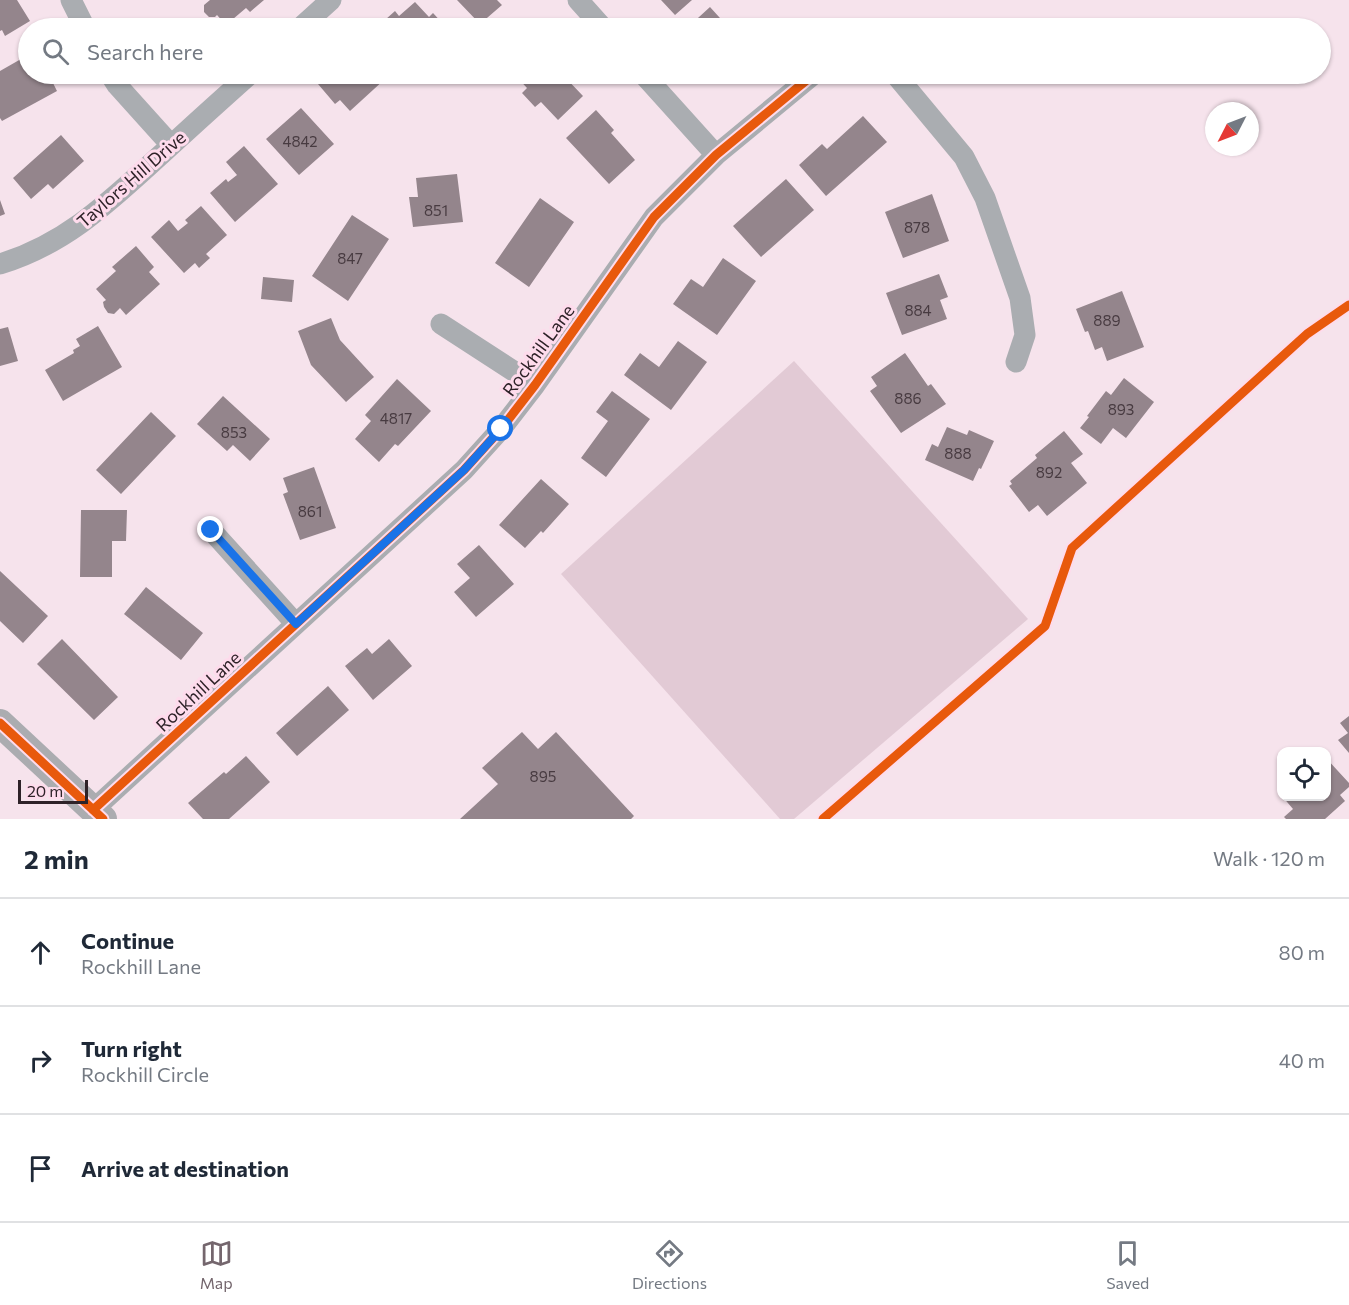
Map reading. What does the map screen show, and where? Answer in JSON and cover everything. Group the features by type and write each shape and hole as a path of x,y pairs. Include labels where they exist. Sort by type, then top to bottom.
{"street":[{"path":"71,0 80,18"},
{"path":"311,18 331,0"},
{"path":"578,0 594,18"},
{"path":"118,84 171,145"},
{"name":"Taylors Hill Drive","path":"0,264 26,256 47,246 88,219 239,84"},
{"path":"652,84 716,155"},
{"name":"Rockhill Lane","path":"98,814 296,624 464,470 501,429 535,385 610,276 654,217 716,155 802,84"},
{"path":"903,84 964,158 985,198 1020,298 1025,334 1016,362"},
{"path":"441,324 535,385"},
{"path":"211,530 296,624"},
{"path":"0,723 98,814"}],"shaded area":[{"path":"794,361 1028,619 794,819 780,819 561,574"}],"building":[{"path":"0,0 17,0 28,18 18,18 18,28 5,36 2,30 0,31"},
{"path":"210,0 264,0 250,12 246,8 234,18 220,18 217,15 209,17 204,12 204,5"},
{"path":"457,0 497,0 502,5 487,18 474,18"},
{"path":"661,0 692,0 675,15"},
{"path":"415,2 429,17 433,13 438,18 387,18 395,11 399,16"},
{"path":"710,7 720,18 698,18"},
{"path":"18,61 18,84 54,84 57,91 2,121 0,118 0,71"},
{"path":"318,84 380,84 350,111 340,100 335,104"},
{"path":"523,84 572,84 583,96 558,120 541,102 535,107 522,93 527,88"},
{"path":"301,108 334,144 299,175 266,139"},
{"path":"596,110 614,130 611,133 635,160 609,184 566,138"},
{"path":"863,116 887,142 826,196 799,165 822,144 827,149"},
{"path":"61,135 84,161 53,189 48,184 31,199 13,178"},
{"path":"244,146 278,184 235,222 210,193 226,179 228,182 237,175 226,162"},
{"path":"457,174 463,222 413,227 409,197 418,197 416,178"},
{"path":"786,179 814,210 761,257 733,226"},
{"path":"932,194 949,241 903,258 885,212"},
{"path":"540,198 574,222 529,287 495,263"},
{"path":"0,200 5,214 0,216"},
{"path":"201,206 227,235 206,254 210,258 199,268 195,263 184,273 151,237 169,220 178,231 188,223 185,220"},
{"path":"352,215 389,239 348,301 312,276"},
{"path":"136,246 154,267 149,272 160,284 126,315 120,308 114,314 108,313 103,302 106,300 96,289 116,271 112,267"},
{"path":"723,258 756,281 717,335 673,304 691,279 703,287"},
{"path":"939,274 948,297 940,300 947,319 902,335 886,293"},
{"path":"263,277 294,280 292,302 261,299"},
{"path":"1122,291 1144,347 1107,361 1102,347 1095,350 1076,309"},
{"path":"331,318 340,340 374,377 346,402 311,365 298,331"},
{"path":"98,326 122,367 63,401 45,370 74,353 73,350 80,346 76,339"},
{"path":"8,327 18,361 0,366 0,329"},
{"path":"678,341 707,362 671,410 624,375 640,353 659,367"},
{"path":"905,353 928,386 931,384 946,404 901,433 870,391 877,386 871,377"},
{"path":"1124,378 1154,402 1126,438 1113,428 1101,444 1080,428 1106,391 1111,395"},
{"path":"397,379 431,411 398,446 395,444 379,462 355,439 371,421 365,415"},
{"path":"612,391 650,419 606,477 581,458 608,421 596,412"},
{"path":"223,396 270,439 250,461 233,445 227,451 197,424"},
{"path":"151,412 176,436 121,494 96,470"},
{"path":"947,427 967,435 969,430 994,441 973,481 925,460 932,444 938,447"},
{"path":"1064,431 1083,454 1071,463 1087,483 1047,516 1038,505 1029,512 1009,486 1012,484 1010,481 1037,458 1035,455"},
{"path":"314,467 336,528 300,540 283,494 288,492 283,478"},
{"path":"541,479 569,504 543,533 541,531 525,548 499,525"},
{"path":"81,510 127,510 126,541 112,541 112,577 80,577"},
{"path":"479,545 514,584 476,617 454,592 470,578 457,564"},
{"path":"0,571 48,616 23,643 0,621"},
{"path":"146,587 203,633 181,660 124,614"},
{"path":"62,639 118,697 94,720 37,664"},
{"path":"389,639 412,666 373,700 345,666 367,648 372,654"},
{"path":"328,686 349,710 297,756 276,733"},
{"path":"1349,716 1349,753 1338,740 1348,733 1340,723"},
{"path":"522,732 538,749 556,732 634,816 631,819 460,819 498,784 482,768"},
{"path":"246,756 270,782 229,819 203,819 188,803"},
{"path":"1331,763 1349,783 1349,787 1340,795 1345,801 1325,819 1286,819 1284,817 1293,809 1286,801 1331,801"}],"cycle path":[{"path":"93,810 464,470 501,429 535,385 654,217 716,155 802,84"},
{"path":"823,819 1045,626 1072,548 1307,334 1349,305"},
{"path":"0,723 103,819"}],"route":[{"path":"211,530 296,624 464,470 501,429"}]}
